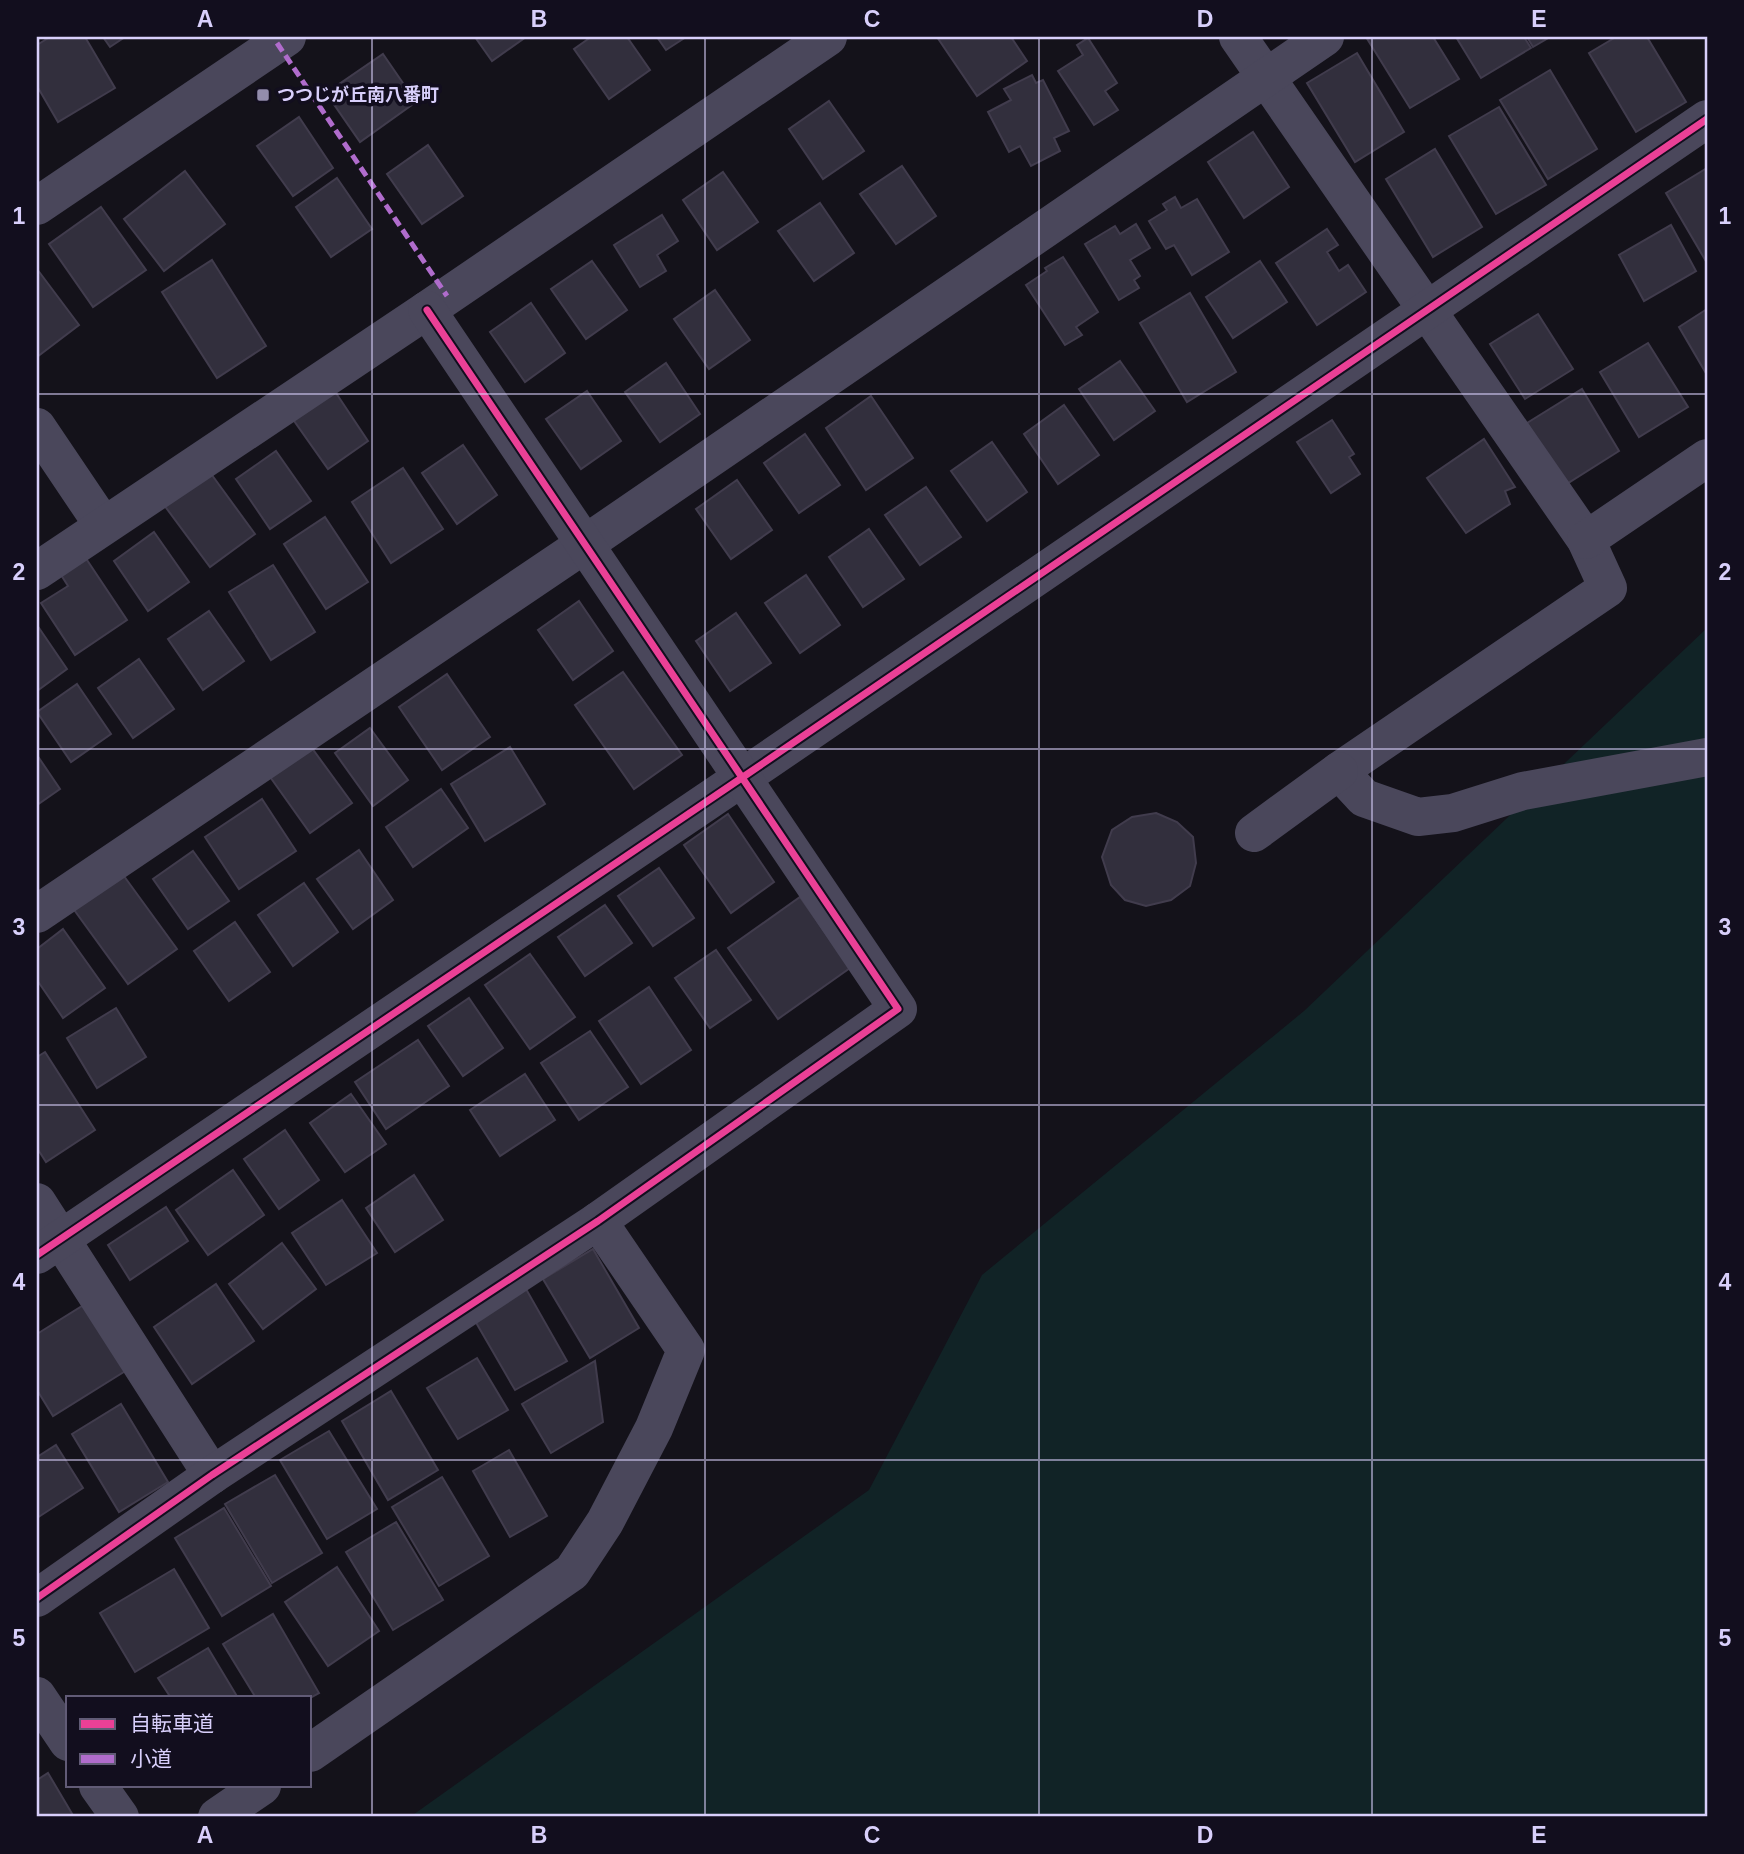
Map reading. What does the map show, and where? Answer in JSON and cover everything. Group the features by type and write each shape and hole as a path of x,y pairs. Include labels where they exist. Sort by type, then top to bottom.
{"street":[{"path":"37,206 287,37"},
{"path":"37,571 828,37"},
{"path":"1238,37 1586,540 1608,588 1339,771 1254,833"},
{"path":"37,914 585,544 1325,37"},
{"path":"49,1247 1707,119"},
{"path":"37,1598 212,1475 598,1221 898,1009 427,310"},
{"path":"37,427 103,525"},
{"path":"1586,540 1707,458"},
{"path":"1339,771 1364,798 1418,817 1453,813 1523,791 1707,757"},
{"path":"37,1202 49,1247 212,1475"},
{"path":"312,1752 572,1572 605,1522 654,1428 686,1350 598,1221"},
{"path":"37,1696 66,1739"},
{"path":"99,1787 120,1817"},
{"path":"216,1817 261,1787"}],"shaded area":[{"path":"1707,628 1707,1817 410,1817 869,1490 982,1275 1304,1011"}],"building":[{"path":"50,37 85,37 115,88 58,122 37,86 37,45"},
{"path":"103,37 125,37 110,47"},
{"path":"475,37 526,37 492,61"},
{"path":"591,37 627,37 650,70 609,99 574,49"},
{"path":"657,37 686,37 666,50"},
{"path":"937,37 1011,37 1027,61 977,96"},
{"path":"1366,37 1433,37 1459,79 1410,108"},
{"path":"1456,37 1524,37 1531,48 1481,78"},
{"path":"1527,37 1550,37 1533,47"},
{"path":"1616,37 1647,37 1686,102 1636,132 1589,53"},
{"path":"1088,38 1117,83 1105,91 1118,110 1094,125 1058,71 1083,55 1077,45"},
{"path":"1357,53 1404,132 1355,162 1307,83"},
{"path":"383,54 416,102 360,142 326,93"},
{"path":"1550,70 1597,149 1548,179 1500,100"},
{"path":"1032,75 1036,83 1043,80 1069,131 1054,138 1060,151 1031,166 1020,146 1009,152 988,112 1011,100 1004,89"},
{"path":"829,101 864,151 823,179 789,129"},
{"path":"1499,107 1546,185 1496,214 1449,136"},
{"path":"299,117 333,168 293,196 257,146"},
{"path":"1253,132 1289,187 1244,218 1208,162"},
{"path":"428,145 463,196 422,224 387,174"},
{"path":"1435,149 1482,227 1433,257 1386,179"},
{"path":"902,166 936,216 896,244 860,194"},
{"path":"1707,168 1707,263 1666,193"},
{"path":"185,171 225,224 164,271 124,219"},
{"path":"723,172 758,222 717,250 683,200"},
{"path":"337,178 372,229 331,257 296,207"},
{"path":"1175,197 1181,208 1197,199 1229,252 1192,275 1174,245 1166,249 1149,221 1167,210 1163,204"},
{"path":"820,203 854,253 814,281 778,231"},
{"path":"101,207 146,270 93,307 49,244"},
{"path":"662,215 678,241 657,255 666,271 640,287 614,245"},
{"path":"1136,224 1150,248 1130,260 1140,276 1134,280 1139,288 1119,300 1085,244 1115,226 1120,234"},
{"path":"1671,225 1696,271 1644,301 1619,255"},
{"path":"1327,229 1338,245 1327,252 1339,271 1348,265 1366,292 1317,325 1276,263"},
{"path":"1063,257 1098,312 1076,327 1082,335 1065,345 1026,285"},
{"path":"212,260 266,346 217,378 162,292"},
{"path":"592,261 627,310 586,339 551,289"},
{"path":"1260,261 1287,302 1233,338 1206,297"},
{"path":"37,269 79,325 37,357"},
{"path":"715,290 750,340 709,369 674,319"},
{"path":"1190,293 1236,372 1187,402 1140,323"},
{"path":"531,303 565,353 525,382 490,332"},
{"path":"1707,309 1707,375 1679,327"},
{"path":"1538,314 1573,369 1525,399 1490,344"},
{"path":"1648,343 1688,407 1639,437 1600,372"},
{"path":"1120,361 1155,411 1114,440 1079,389"},
{"path":"666,363 700,414 660,442 625,392"},
{"path":"1582,389 1619,451 1565,485 1527,423"},
{"path":"334,390 368,441 328,469 292,418"},
{"path":"587,391 621,441 581,469 546,419"},
{"path":"871,396 913,458 866,490 826,428"},
{"path":"1064,405 1099,455 1058,484 1024,434"},
{"path":"1332,420 1354,454 1349,457 1360,474 1331,493 1297,442"},
{"path":"805,434 840,485 799,513 764,463"},
{"path":"1484,439 1515,487 1505,491 1510,504 1466,533 1427,478"},
{"path":"992,442 1027,492 987,521 951,471"},
{"path":"463,445 497,495 457,524 422,473"},
{"path":"276,451 311,501 270,529 236,479"},
{"path":"403,468 443,529 391,563 352,502"},
{"path":"209,471 255,534 210,567 164,505"},
{"path":"737,480 772,530 731,559 696,509"},
{"path":"926,487 961,537 920,565 885,515"},
{"path":"325,517 368,582 326,609 284,544"},
{"path":"869,529 904,579 863,607 829,557"},
{"path":"154,532 189,582 148,611 114,561"},
{"path":"81,551 127,620 75,655 41,603 68,586 56,567"},
{"path":"273,565 315,632 271,660 229,592"},
{"path":"806,575 840,625 800,653 765,603"},
{"path":"579,601 613,651 573,680 538,630"},
{"path":"209,611 244,661 203,690 168,639"},
{"path":"736,613 771,663 730,691 696,641"},
{"path":"37,625 67,669 37,691"},
{"path":"139,659 174,709 133,738 98,688"},
{"path":"623,672 682,755 634,789 575,705"},
{"path":"447,674 490,737 442,770 399,707"},
{"path":"77,684 111,734 71,762 37,712"},
{"path":"370,728 408,780 373,806 335,753"},
{"path":"309,744 352,803 310,833 268,774"},
{"path":"510,747 545,804 485,841 451,784"},
{"path":"37,755 60,789 37,805"},
{"path":"441,789 468,828 413,867 386,827"},
{"path":"262,799 296,851 239,889 205,837"},
{"path":"1156,813 1177,822 1193,837 1196,863 1190,886 1171,900 1146,906 1125,900 1111,885 1102,857 1112,830 1132,817"},
{"path":"728,814 774,882 731,913 684,845"},
{"path":"359,850 393,900 353,929 317,879"},
{"path":"193,851 229,901 188,929 153,879"},
{"path":"659,868 694,918 653,946 618,896"},
{"path":"121,872 177,949 128,984 72,907"},
{"path":"304,883 338,932 293,966 258,915"},
{"path":"800,897 850,968 778,1019 728,948"},
{"path":"605,905 632,943 585,976 558,937"},
{"path":"235,922 270,972 229,1001 194,951"},
{"path":"63,929 105,988 63,1018 37,980 37,949"},
{"path":"716,950 751,1000 710,1028 675,978"},
{"path":"530,954 575,1017 530,1049 485,985"},
{"path":"649,987 691,1050 641,1084 599,1021"},
{"path":"469,998 503,1048 463,1076 428,1026"},
{"path":"116,1008 146,1057 97,1088 67,1038"},
{"path":"590,1031 628,1087 579,1120 541,1063"},
{"path":"418,1040 449,1086 386,1129 355,1082"},
{"path":"45,1052 95,1130 46,1162 37,1148 37,1057"},
{"path":"525,1074 555,1120 500,1156 470,1110"},
{"path":"351,1094 386,1144 345,1172 310,1123"},
{"path":"285,1130 319,1180 279,1209 244,1159"},
{"path":"233,1170 264,1215 208,1255 176,1210"},
{"path":"414,1175 443,1220 395,1252 366,1208"},
{"path":"342,1200 377,1253 326,1285 292,1233"},
{"path":"166,1207 188,1241 130,1280 108,1245"},
{"path":"282,1243 316,1289 263,1329 229,1284"},
{"path":"593,1249 639,1328 590,1358 543,1279"},
{"path":"216,1284 254,1341 192,1384 154,1327"},
{"path":"526,1289 567,1361 515,1390 474,1319"},
{"path":"87,1303 127,1370 53,1416 37,1390 37,1334"},
{"path":"477,1358 508,1410 458,1439 427,1388"},
{"path":"595,1361 603,1422 551,1453 522,1404"},
{"path":"391,1391 438,1470 388,1500 342,1421"},
{"path":"121,1404 168,1482 119,1512 72,1434"},
{"path":"329,1431 377,1509 327,1539 280,1460"},
{"path":"56,1445 83,1488 37,1518 37,1457"},
{"path":"509,1450 547,1516 510,1537 473,1471"},
{"path":"275,1475 322,1553 272,1583 225,1504"},
{"path":"442,1477 489,1556 439,1586 392,1507"},
{"path":"224,1508 271,1586 222,1616 175,1538"},
{"path":"396,1522 443,1600 393,1630 346,1552"},
{"path":"337,1567 379,1631 328,1666 285,1602"},
{"path":"174,1569 209,1628 135,1672 100,1613"},
{"path":"273,1614 319,1693 312,1697 255,1696 223,1644"},
{"path":"208,1648 237,1696 170,1696 158,1678"},
{"path":"48,1773 74,1817 37,1817 37,1780"}],"marked path":[{"path":"277,43 447,296"}],"cycle path":[{"path":"37,1255 1707,119"},
{"path":"37,1598 212,1475 598,1221 898,1009 427,310"}],"place":[{"name":"つつじが丘南八番町","path":"263,95"}]}
